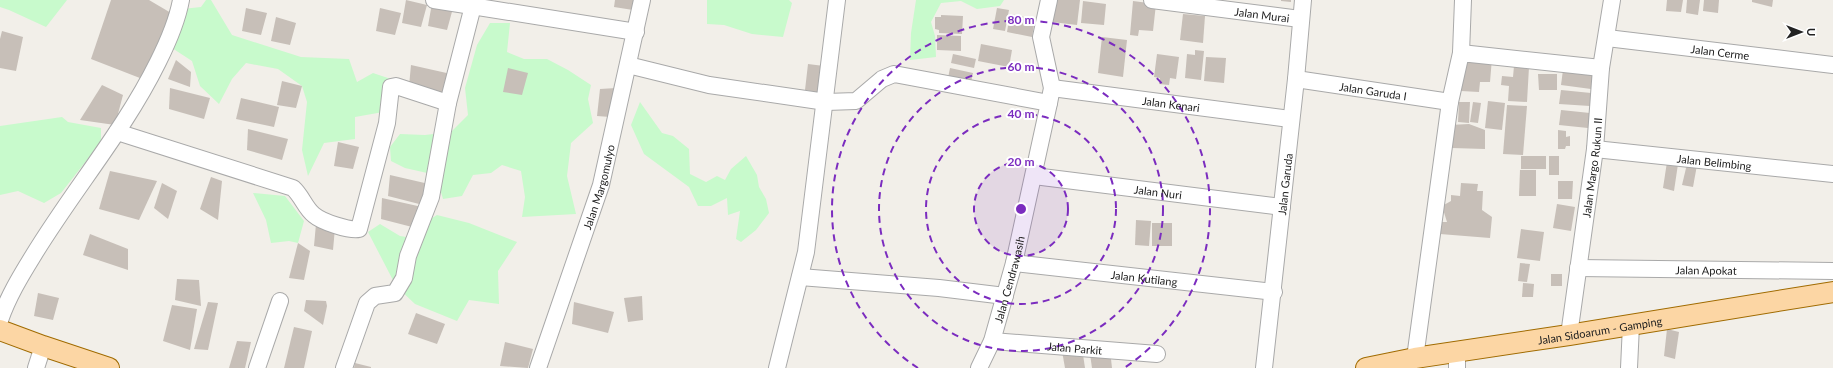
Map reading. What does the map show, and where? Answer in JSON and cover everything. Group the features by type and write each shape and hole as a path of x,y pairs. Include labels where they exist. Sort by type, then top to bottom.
{"main road":[{"name":"Jalan Sidoarum - Gamping","path":"1366,368 1415,358 1457,360 1569,335 1833,292"},
{"path":"0,330 109,368"}],"street":[{"path":"0,320 9,296 56,217 117,132 148,82 168,41 178,14 181,0"},
{"path":"434,0 636,32"},
{"name":"Jalan Margomulyo","path":"538,368 599,192 642,0"},
{"path":"777,368 806,252 826,102 837,0"},
{"name":"Jalan Cendrawasih","path":"979,368 992,341 1014,263 1051,96 1041,37 1049,0"},
{"name":"Jalan Murai","path":"1152,0 1300,20"},
{"name":"Jalan Garuda","path":"1264,368 1274,292 1303,0"},
{"path":"1415,358 1450,102 1462,53 1463,0"},
{"name":"Jalan Margo Rukun II","path":"1569,335 1595,149 1600,68 1607,38 1612,0"},
{"path":"344,368 367,303 375,296 395,293 404,278 408,256 431,197 448,103 473,6"},
{"name":"Jalan Cerme","path":"1607,38 1833,65"},
{"path":"1462,53 1600,68"},
{"name":"Jalan Kenari","path":"628,65 709,85 826,102 856,101 882,79 894,74 1051,96 1290,119"},
{"name":"Jalan Garuda I","path":"1296,79 1450,102"},
{"path":"117,132 292,188 300,195 314,215 325,222 354,230 359,229 385,130 391,87 396,86 448,103"},
{"name":"Jalan Belimbing","path":"1595,149 1833,174"},
{"name":"Jalan Nuri","path":"1034,176 1282,207"},
{"name":"Jalan Kutilang","path":"1014,263 1274,292"},
{"name":"Jalan Apokat","path":"1578,268 1833,271"},
{"path":"800,277 939,288 1005,296"},
{"path":"257,368 280,301"},
{"path":"1629,368 1631,325"},
{"name":"Jalan Parkit","path":"992,341 1157,354"},
{"path":"36,368 43,346"}],"green space":[{"path":"0,0 67,0 46,27 0,7"},
{"path":"206,0 211,0 232,35 301,57 349,59 357,82 373,73 394,80 399,96 383,112 355,117 355,139 324,143 308,176 302,150 307,102 302,86 278,69 246,63 232,79 219,104 200,86 192,61 172,48 182,9 201,7"},
{"path":"707,0 789,0 792,3 783,37 752,34 724,25 707,24"},
{"path":"916,0 1004,0 1000,6 977,9 961,1 941,3 931,22 935,36 936,57 910,60 911,33"},
{"path":"490,23 510,23 507,52 524,59 547,59 568,70 591,85 588,99 593,123 571,143 567,176 576,214 522,217 525,197 521,171 502,165 491,173 473,175 462,196 443,199 436,175 405,168 391,161 390,147 400,134 425,135 451,132 468,115 465,88 477,45"},
{"path":"640,102 662,133 673,136 689,149 690,174 706,182 717,176 725,180 731,169 746,156 757,175 759,187 766,199 769,213 756,230 741,242 736,239 740,211 728,215 727,198 711,206 698,206 689,187 644,154 631,125"},
{"path":"62,117 68,122 101,128 101,142 61,193 44,203 18,191 0,195 0,126"},
{"path":"253,193 285,196 304,221 298,243 289,241 271,243 266,220"},
{"path":"437,215 469,223 517,242 498,271 499,304 469,300 457,321 415,304 396,286 368,232 380,224 400,236 420,239 424,223"}],"building":[{"path":"111,0 149,0 171,13 145,80 91,59"},
{"path":"406,0 427,5 421,27 402,23"},
{"path":"615,0 635,0 633,10 614,7"},
{"path":"1054,0 1080,0 1077,25 1052,22"},
{"path":"1291,0 1291,2 1281,1"},
{"path":"1667,0 1683,0 1681,12 1666,11"},
{"path":"1687,0 1700,0 1698,15 1686,13"},
{"path":"1704,0 1719,0 1718,13 1703,11"},
{"path":"1752,0 1773,0 1772,7 1752,2"},
{"path":"1083,1 1106,4 1104,25 1081,23"},
{"path":"1133,1 1156,4 1153,31 1139,30 1138,36 1130,35"},
{"path":"432,3 453,8 447,30 428,26"},
{"path":"246,8 267,13 261,35 242,31"},
{"path":"380,8 401,13 395,35 376,31"},
{"path":"997,8 1009,10 1005,31 993,29"},
{"path":"1010,14 1035,19 1032,37 1007,32"},
{"path":"1183,14 1205,16 1203,43 1180,40"},
{"path":"941,15 963,16 962,34 939,33 939,30 935,29 935,17 941,17"},
{"path":"276,17 296,23 290,45 271,41"},
{"path":"2,31 23,37 16,71 0,68 0,39"},
{"path":"937,35 961,36 961,51 937,50"},
{"path":"1102,37 1127,40 1123,77 1098,73"},
{"path":"981,44 1012,50 1009,67 978,61"},
{"path":"1195,50 1204,51 1201,80 1185,78 1187,54 1195,55"},
{"path":"953,54 976,59 974,68 951,63"},
{"path":"1157,54 1179,57 1176,79 1170,78 1169,85 1159,84 1160,78 1154,77"},
{"path":"1463,56 1492,58 1490,82 1480,82 1479,92 1461,91"},
{"path":"1206,57 1226,58 1224,83 1204,81"},
{"path":"176,60 191,72 190,87 168,79"},
{"path":"808,64 824,66 820,98 810,97 810,91 805,90"},
{"path":"411,65 451,74 445,95 409,86"},
{"path":"1514,66 1529,67 1527,102 1508,101 1509,86 1501,85 1502,76 1513,77"},
{"path":"508,68 528,73 522,95 503,92"},
{"path":"950,68 973,73 970,87 947,83"},
{"path":"1563,70 1593,74 1591,89 1561,85"},
{"path":"1538,74 1557,74 1557,90 1539,90"},
{"path":"282,81 302,86 296,108 277,105"},
{"path":"102,85 123,95 115,125 80,120"},
{"path":"170,88 210,98 204,119 169,109"},
{"path":"616,88 610,117 597,116 600,89"},
{"path":"1561,90 1591,93 1590,106 1559,104"},
{"path":"241,98 279,107 274,127 236,119"},
{"path":"1488,101 1505,103 1502,130 1485,128"},
{"path":"1459,102 1470,102 1469,123 1458,122"},
{"path":"1473,102 1481,103 1478,123 1470,122"},
{"path":"1507,105 1527,106 1523,155 1503,154"},
{"path":"1561,110 1590,113 1588,128 1559,125"},
{"path":"1469,124 1485,130 1485,149 1452,148 1452,134 1449,125"},
{"path":"248,129 288,139 282,160 247,150"},
{"path":"1558,130 1566,131 1566,137 1570,136 1570,146 1566,146 1565,149 1558,149"},
{"path":"338,142 359,147 353,169 334,166"},
{"path":"1521,156 1546,156 1546,169 1521,169"},
{"path":"1549,156 1559,156 1559,175 1549,175"},
{"path":"1667,162 1678,164 1674,191 1663,188"},
{"path":"1687,164 1697,165 1693,187 1682,185"},
{"path":"1520,170 1536,170 1536,196 1519,196"},
{"path":"110,171 157,181 139,220 99,209"},
{"path":"390,175 429,184 423,205 388,196"},
{"path":"211,177 222,181 218,220 200,209"},
{"path":"1558,181 1573,181 1572,199 1558,199"},
{"path":"162,183 177,191 168,219 154,208"},
{"path":"1461,183 1478,184 1477,191 1483,191 1482,210 1492,217 1490,238 1440,234 1441,222 1447,222 1442,206 1451,201 1451,195 1460,196"},
{"path":"382,198 422,207 416,228 381,219"},
{"path":"1557,204 1575,207 1571,231 1553,228"},
{"path":"1136,220 1151,221 1149,246 1135,245"},
{"path":"1152,223 1172,223 1172,246 1152,246"},
{"path":"316,224 335,228 333,250 314,246"},
{"path":"1521,229 1544,232 1540,261 1517,258"},
{"path":"90,234 128,249 128,270 83,255"},
{"path":"298,243 310,251 304,280 289,278"},
{"path":"1520,263 1530,264 1527,282 1518,281"},
{"path":"1551,274 1562,274 1562,286 1551,286"},
{"path":"177,279 199,280 201,306 175,300"},
{"path":"1523,283 1534,284 1533,297 1522,297"},
{"path":"38,293 59,298 53,320 34,316"},
{"path":"642,296 643,320 628,322 624,298"},
{"path":"306,300 326,301 327,306 323,325 304,311"},
{"path":"208,302 218,303 208,350 194,349"},
{"path":"574,302 614,312 608,333 572,324"},
{"path":"172,305 197,309 190,350 163,341"},
{"path":"416,313 445,324 437,344 408,334"},
{"path":"294,327 312,331 304,368 284,368"},
{"path":"1667,329 1679,332 1675,359 1664,356"},
{"path":"237,341 251,342 245,368 229,368"},
{"path":"505,342 533,349 528,368 500,366"},
{"path":"1082,348 1085,368 1065,368 1062,351"},
{"path":"1110,350 1112,368 1092,368 1090,354"},
{"path":"355,363 371,367 371,368 354,368"}]}
